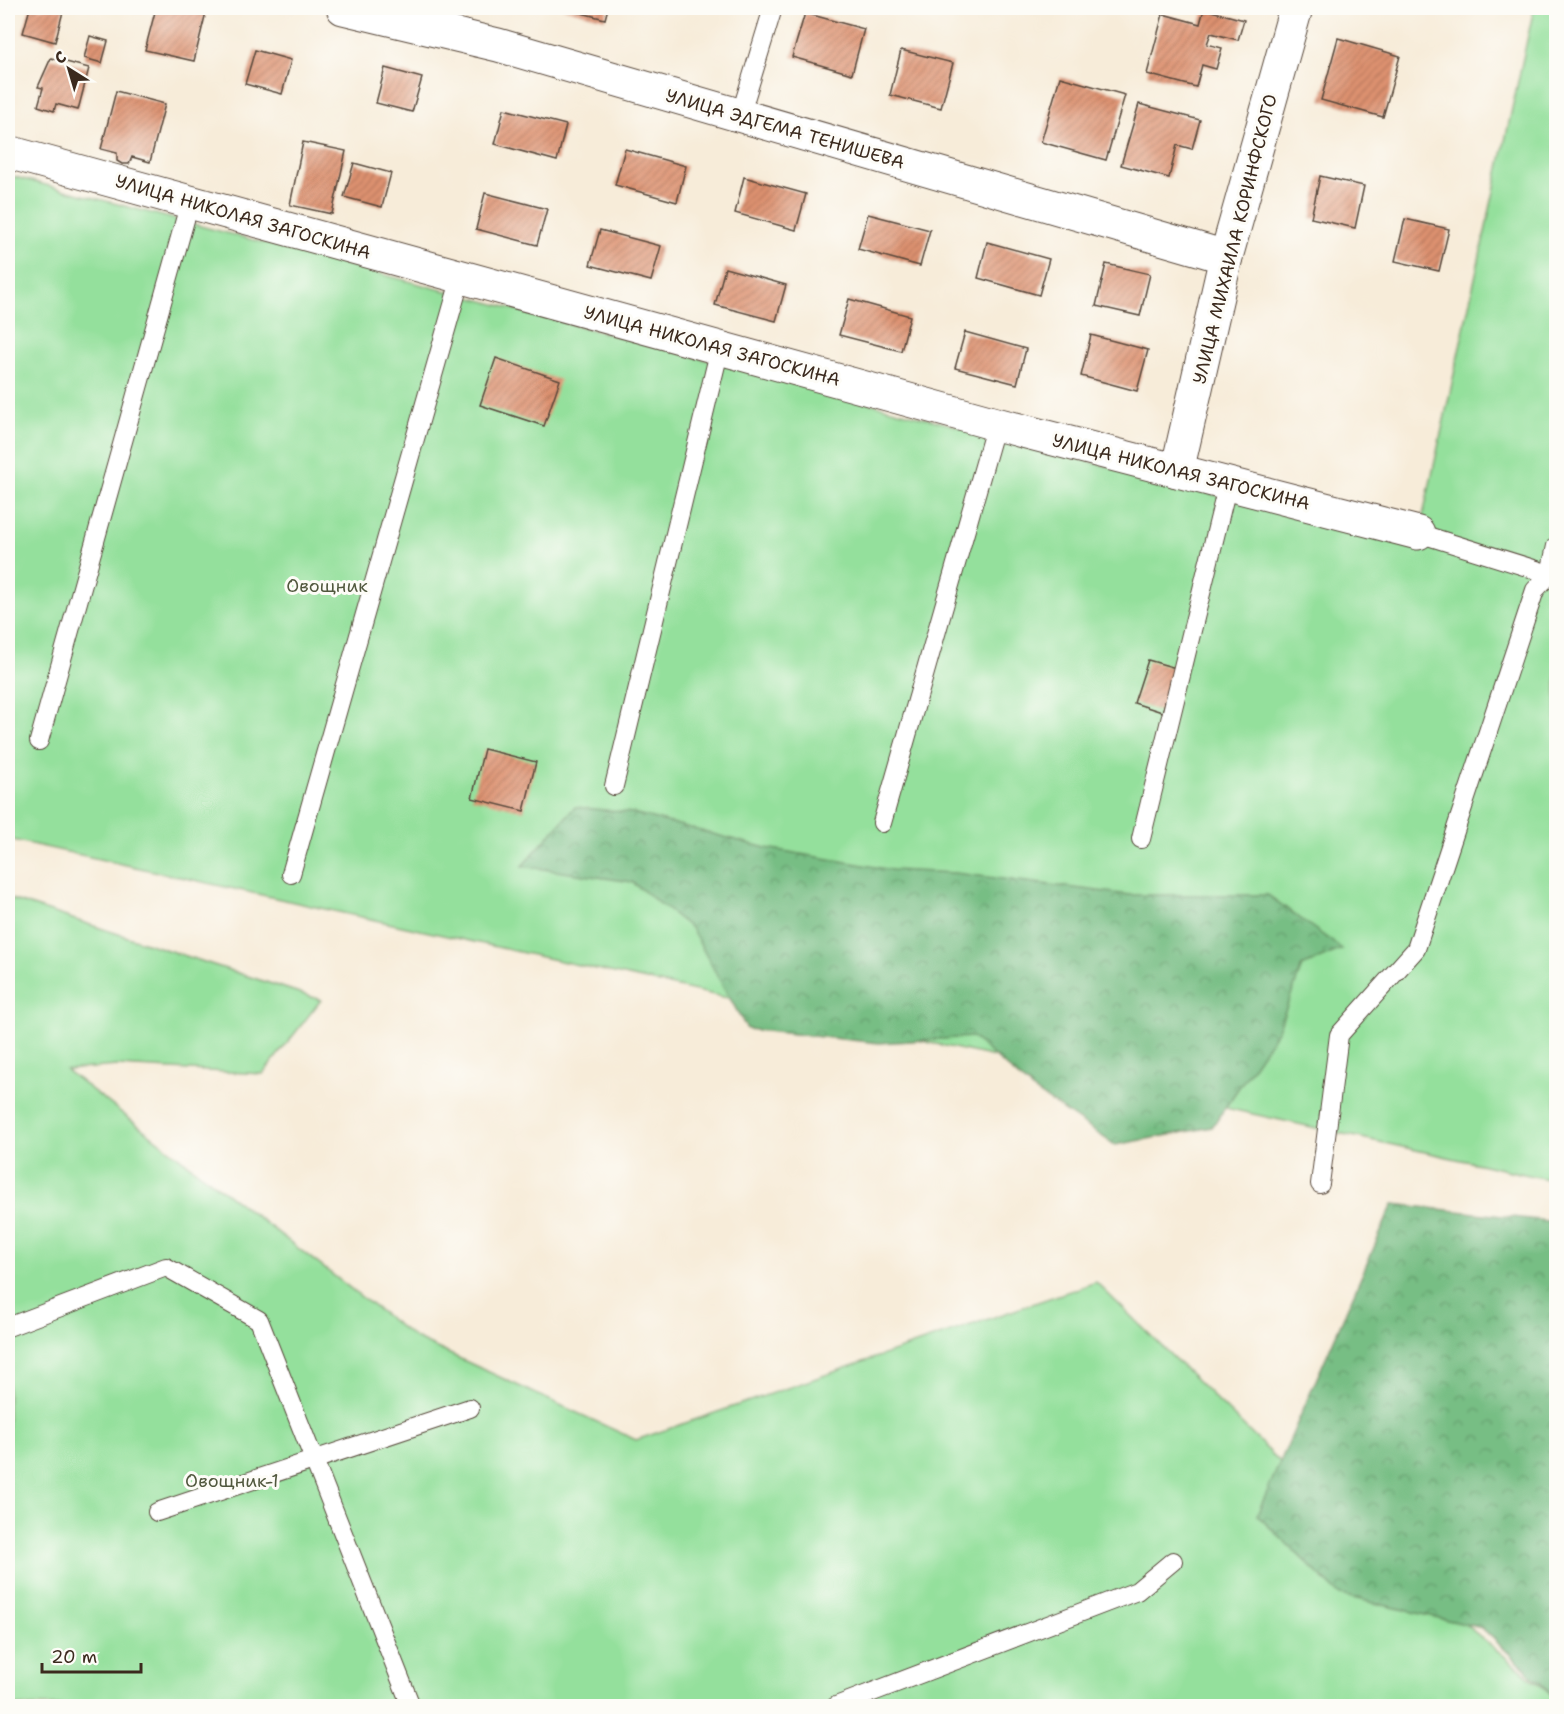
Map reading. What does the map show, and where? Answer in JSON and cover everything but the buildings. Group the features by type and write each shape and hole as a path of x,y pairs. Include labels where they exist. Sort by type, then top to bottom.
{"street":[{"name":"УЛИЦА ЭДГЕМА ТЕНИШЕВА","path":"343,8 498,45 1226,257"},
{"name":"УЛИЦА МИХАИЛА КОРИНФСКОГО","path":"1177,471 1226,257 1296,8"},
{"name":"УЛИЦА НИКОЛАЯ ЗАГОСКИНА","path":"8,152 996,424 1418,533"}],"lane":[{"path":"741,116 773,8"},
{"path":"39,741 190,202"},
{"path":"291,874 461,278"},
{"path":"614,786 720,348"},
{"path":"882,823 996,424"},
{"path":"1141,839 1228,483"},
{"path":"1418,533 1553,575"},
{"path":"1320,1184 1339,1035 1416,949 1535,590 1553,575 1557,546"},
{"path":"8,1328 166,1267 259,1320 411,1707"},
{"path":"157,1512 470,1408"},
{"path":"836,1707 1137,1591 1173,1561"}],"green space":[{"name":"Овощник","path":"1534,8 1556,8 1556,1181 8,839 8,175 1416,548"},
{"path":"575,807 633,813 766,848 892,870 955,873 1130,895 1268,895 1342,949 1302,966 1278,1030 1212,1127 1115,1145 1032,1089 972,1037 879,1043 747,1029 691,928 632,882 522,866"},
{"name":"Овощник-1","path":"8,898 321,1000 263,1074 117,1066 66,1070 415,1338 636,1440 1096,1282 1354,1534 1556,1698 1556,1706 8,1706"},
{"path":"1393,1204 1556,1222 1556,1698 1482,1628 1340,1595 1257,1515"}]}
